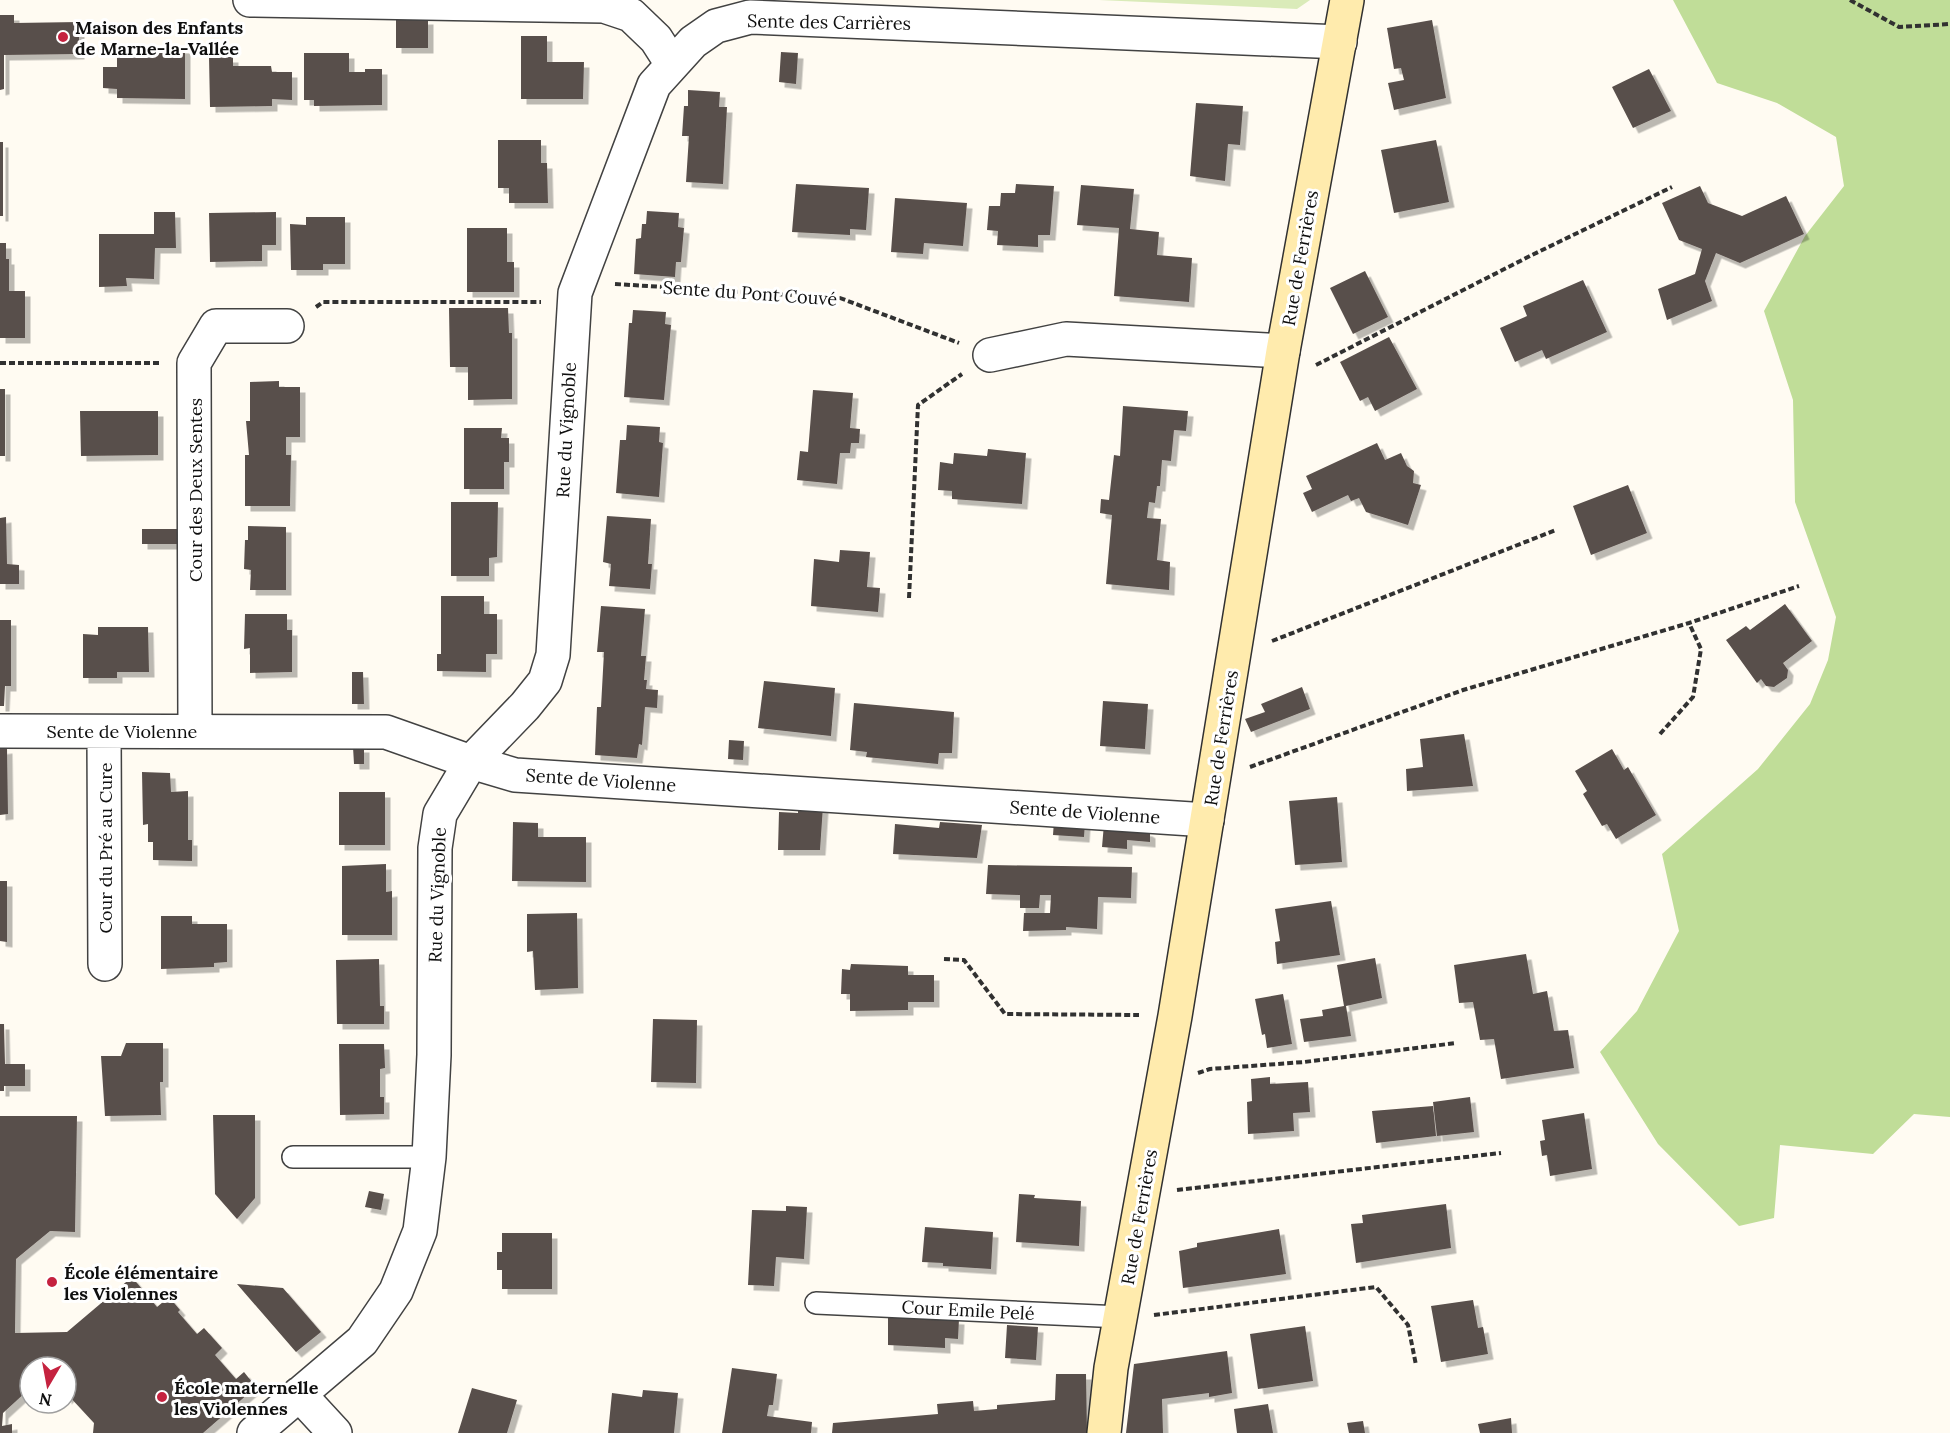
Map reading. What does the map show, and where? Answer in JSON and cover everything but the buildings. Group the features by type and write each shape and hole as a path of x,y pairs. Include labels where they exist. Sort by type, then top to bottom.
{"street":[{"path":"250,0 604,6 631,15 656,39 672,64"},
{"name":"Rue de Ferrières","path":"1104,1433 1111,1368 1175,1016 1283,351 1347,0"},
{"name":"Sente des Carrières","path":"672,64 693,42 716,26 750,17 1340,42"},
{"name":"Rue du Vignoble","path":"254,1433 362,1341 396,1291 420,1231 429,1157 434,1055 435,848 440,814 471,762 546,681 553,655 574,293 654,85 672,64"},
{"path":"195,363 216,327 288,326"},
{"path":"990,355 1066,339 1283,351"},
{"name":"Cour des Deux Sentes","path":"195,363 195,731"},
{"name":"Sente de Violenne","path":"0,731 386,732 515,775 1207,820"},
{"name":"Cour du Pré au Cure","path":"104,732 105,964"},
{"path":"299,1394 335,1433"}],"lane":[{"path":"293,1157 429,1157"},
{"name":"Cour Emile Pelé","path":"816,1303 1120,1317"}],"path":[{"path":"1850,0 1899,27 1950,24"},
{"path":"1278,384 1672,187"},
{"name":"Sente du Pont Couvé","path":"288,326 323,302 543,302 608,284 840,298 990,355"},
{"path":"909,598 918,405 990,355"},
{"path":"0,363 195,363"},
{"path":"1236,641 1269,642 1556,530"},
{"path":"1214,778 1262,764 1463,690 1689,623 1799,586"},
{"path":"1660,734 1693,697 1701,649 1689,623"},
{"path":"944,959 964,960 1005,1014 1175,1016"},
{"path":"1163,1083 1210,1070 1304,1062 1456,1043"},
{"path":"1143,1194 1501,1153"},
{"path":"1120,1317 1170,1313 1376,1287 1408,1325 1416,1365"}],"green space":[{"path":"1099,0 1310,0 1297,9"},
{"path":"1673,0 1950,0 1950,1117 1914,1114 1873,1154 1780,1145 1774,1218 1739,1226 1658,1144 1600,1052 1637,1011 1679,931 1662,854 1758,769 1810,704 1828,660 1836,617 1795,502 1793,400 1764,311 1805,236 1844,186 1836,137 1777,103 1717,83"}],"place":[{"name":"Maison des Enfants de Marne-la-Vallée","path":"63,37"},
{"name":"École élémentaire les Violennes","path":"52,1282"},
{"name":"École maternelle les Violennes","path":"162,1397"}]}
